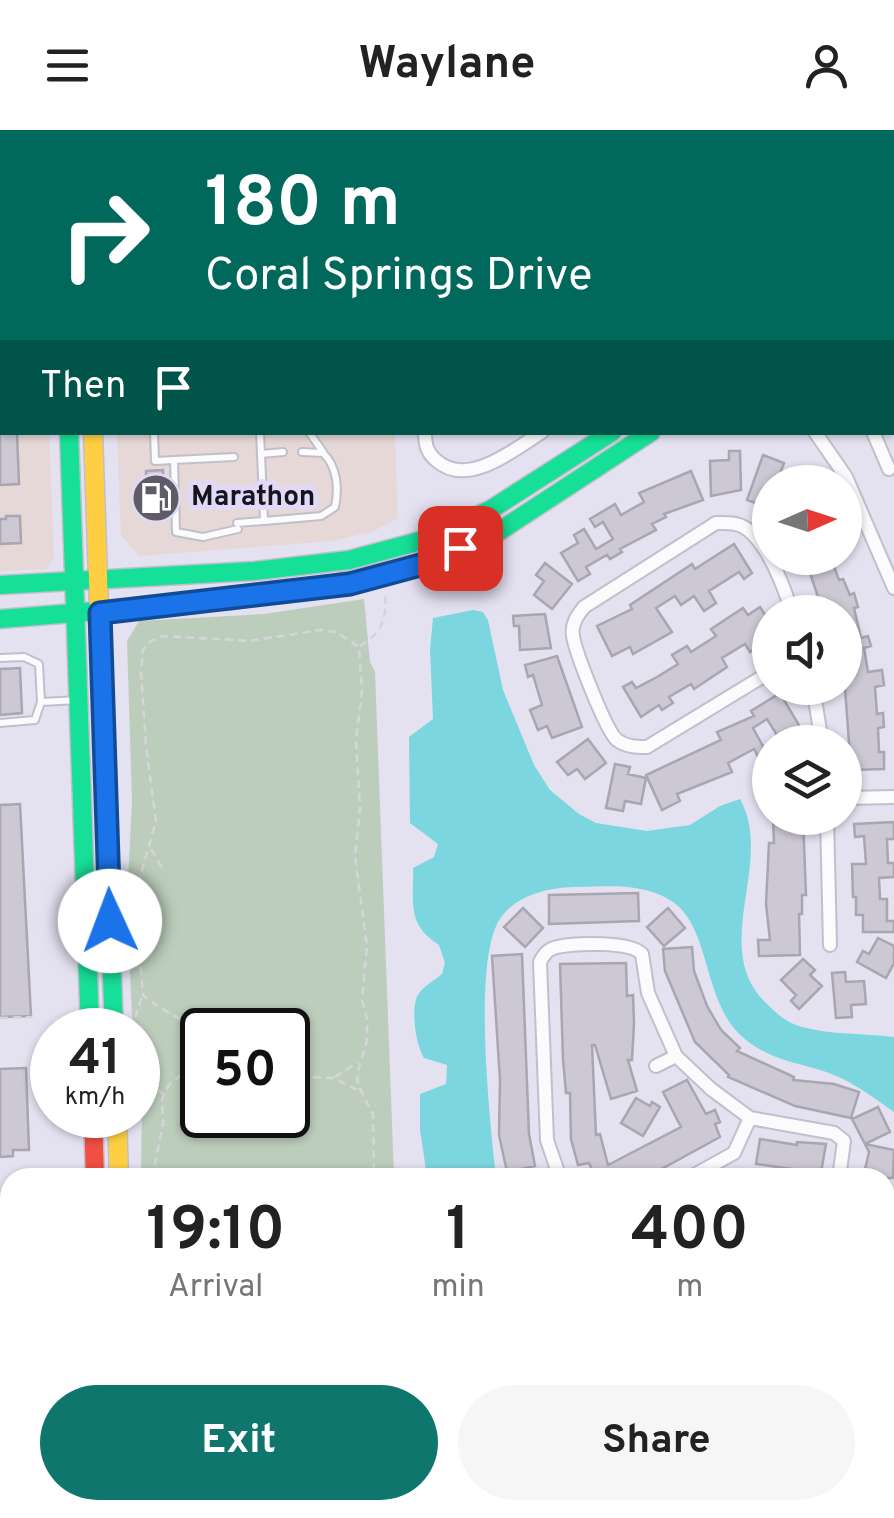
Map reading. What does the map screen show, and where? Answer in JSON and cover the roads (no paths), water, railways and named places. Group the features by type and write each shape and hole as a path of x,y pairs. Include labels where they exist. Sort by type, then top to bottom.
{"main road":[{"path":"69,435 91,1008"},
{"path":"93,435 113,1008"},
{"path":"0,584 254,571 348,560 420,541 490,510 607,435"},
{"path":"0,619 100,613 283,593 350,584 424,564 497,532 646,435"},
{"path":"388,573 389,549"},
{"path":"94,1138 96,1168"},
{"path":"118,1138 120,1168"}],"street":[{"path":"425,435 425,446 444,466 458,471 481,467 537,435"},
{"path":"817,435 846,478 894,588"},
{"path":"874,435 889,470"},
{"path":"752,683 647,747 633,748 617,740 604,723 572,635 574,619 584,607 716,523 732,522 747,529 765,553 784,595"},
{"path":"862,798 894,798"},
{"path":"827,835 830,945"},
{"path":"556,1168 546,1140 540,962 544,953 555,947 636,947 642,954 648,992 676,1056 750,1118 834,1133 844,1142 840,1168"},
{"path":"656,1066 676,1056"},
{"path":"706,1168 734,1153 750,1118"}],"lane":[{"path":"154,435 155,461 234,457"},
{"path":"260,435 264,521"},
{"path":"174,460 176,532 202,537 264,521 321,516 335,506 335,470 311,435"},
{"path":"261,454 283,452"},
{"path":"302,452 323,453"},
{"path":"0,658 24,657 39,664 41,702 35,720 0,723"},
{"path":"41,702 79,700"}],"water":[{"path":"473,610 483,612 503,690 534,765 550,790 579,814 596,823 647,831 690,825 720,806 740,799 749,823 751,849 742,929 742,955 749,979 768,1005 796,1025 894,1037 894,1112 843,1079 770,1055 746,1040 722,1008 695,930 673,902 651,891 627,887 556,889 533,894 513,905 498,922 490,944 485,1046 495,1168 426,1168 420,1094 446,1084 447,1065 424,1058 416,1036 414,1009 420,992 442,974 445,963 439,945 421,929 414,912 413,868 434,857 438,844 410,823 409,737 433,719 433,618"}],"place":[{"name":"Marathon","path":"156,498"}]}
